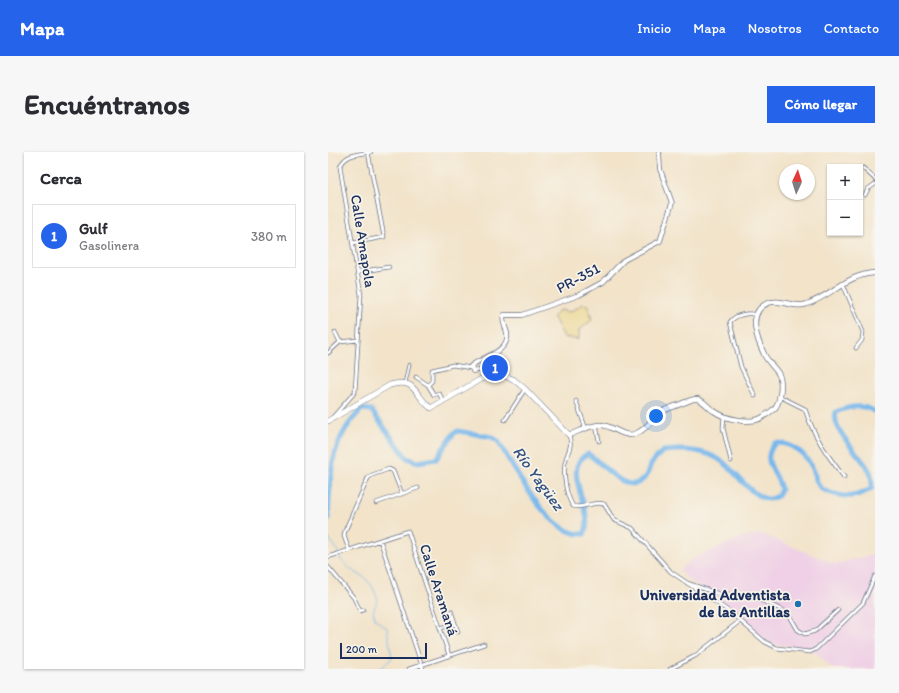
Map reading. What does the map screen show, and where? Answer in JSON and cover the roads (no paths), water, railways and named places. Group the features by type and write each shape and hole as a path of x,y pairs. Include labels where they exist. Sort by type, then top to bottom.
{"main road":[{"path":"330,420 390,385 397,383 405,383 414,387 431,408 491,374 506,375 525,389 569,435 596,425 608,426 626,434 635,434 644,428 662,411 695,398 701,400 713,411 724,416 751,421 761,418 775,408 779,396 779,374 765,356 754,325 756,315 761,308 769,303 806,305 843,283 860,275 875,273"}],"street":[{"path":"353,243 384,237 370,152"},
{"name":"Calle Amapola","path":"330,420 355,392 361,288 340,167 344,160 348,157 370,152"},
{"name":"PR-351","path":"471,368 473,364 502,349 507,336 503,320 504,315 522,315 579,295 603,282 624,260 660,241 672,203 660,169 659,152"},
{"path":"863,168 875,179"},
{"path":"865,195 868,189 875,184"},
{"path":"358,272 389,267"},
{"path":"843,283 863,332 862,340 856,348"},
{"path":"755,396 741,367 730,322 732,319 745,314 756,315"},
{"path":"335,332 340,342"},
{"path":"328,353 340,342 358,340"},
{"path":"405,383 408,364"},
{"path":"428,385 432,380 432,370 453,365 471,368 475,372 486,370 491,374"},
{"path":"416,377 428,385 434,395 439,393 444,401"},
{"path":"505,420 525,389"},
{"path":"779,396 805,409 813,432 824,451 844,477"},
{"path":"576,401 586,429"},
{"path":"724,416 722,428 731,461"},
{"path":"596,425 599,441"},
{"path":"569,435 572,444 565,463 565,473 571,503 573,506 578,508 598,502 604,504 614,520 632,528 672,572 740,621 773,647 812,652 863,603 867,597 875,576"},
{"path":"349,550 344,536 345,531 368,478 389,469 393,471 402,494"},
{"path":"376,502 418,488"},
{"name":"Calle Aramaná","path":"380,540 408,531 449,655"},
{"path":"328,557 380,540 423,669"},
{"path":"383,566 388,564"},
{"path":"328,567 354,598 360,611 363,610"},
{"path":"686,583 692,583 719,594 750,595 784,611 791,618 798,630 805,634 815,631 838,610"},
{"path":"452,612 458,632"},
{"path":"670,669 695,656 740,621"},
{"path":"440,628 455,624"},
{"path":"410,669 484,644"}],"waterway":[{"name":"Río Yagüez","path":"328,519 331,473 337,446 351,421 362,409 371,410 407,458 418,462 436,459 454,433 458,431 492,437 498,441 522,482 544,511 556,523 568,531 581,534 584,534 587,525 586,514 577,480 577,469 580,461 588,454 616,477 624,482 632,484 639,482 646,476 652,462 663,451 686,450 702,452 723,462 751,490 763,498 769,499 778,496 781,489 769,461 769,455 775,443 781,443 792,446 805,457 813,469 818,485 823,489 835,494 852,496 858,495 872,488 871,476 865,464 842,434 835,419 836,412 851,407 871,409 875,412"},
{"path":"328,537 336,548 341,560 350,569 365,578 372,586 378,599 373,612 376,620 387,628 392,658 380,669"}],"place":[{"name":"Gulf","path":"495,368"},
{"name":"Universidad Adventista de las Antillas","path":"798,604"}]}
